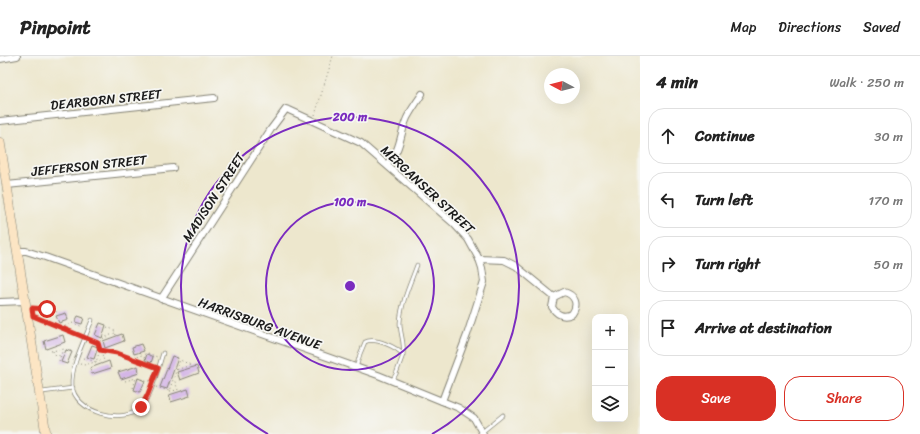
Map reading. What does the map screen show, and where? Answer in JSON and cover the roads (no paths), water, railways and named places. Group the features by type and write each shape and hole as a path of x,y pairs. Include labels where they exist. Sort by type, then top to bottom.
{"street":[{"path":"0,59 17,56"},
{"path":"387,164 394,157 400,146 407,119 422,94"},
{"name":"DEARBORN STREET","path":"0,121 214,98"},
{"name":"MERGANSER STREET","path":"286,110 361,143 387,164 468,238 479,259 484,282 467,335 442,401"},
{"name":"MADISON STREET","path":"161,299 244,169 286,110"},
{"path":"0,142 8,185 46,434"},
{"name":"JEFFERSON STREET","path":"8,185 173,168"},
{"name":"HARRISBURG AVENUE","path":"18,251 26,251 45,257 392,381 460,408 474,418 483,433"},
{"path":"479,259 504,260 516,266 554,297"},
{"path":"0,302 25,301"}],"lane":[{"path":"392,381 403,355 404,344 400,324 417,265"},
{"path":"92,320 76,363 72,380 73,388 78,398 92,410 118,417 131,414 141,407 152,384 163,353"},
{"path":"356,368 365,342 369,340 374,340 396,348 403,355"},
{"path":"40,392 73,388"},
{"path":"483,433 503,415"}]}
